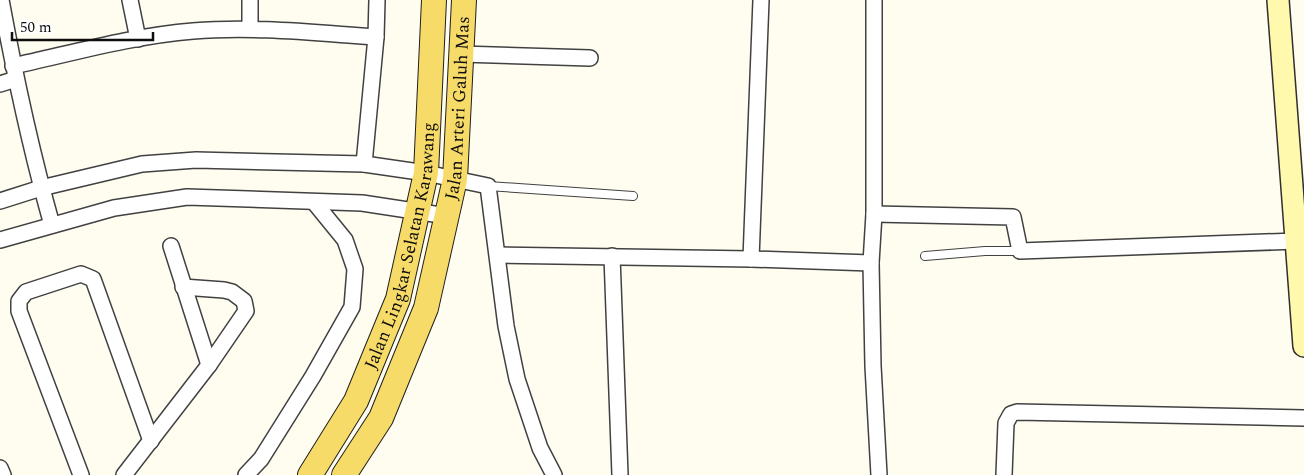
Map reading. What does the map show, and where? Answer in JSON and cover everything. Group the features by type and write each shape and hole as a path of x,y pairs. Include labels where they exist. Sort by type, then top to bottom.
{"main road":[{"name":"Jalan Lingkar Selatan Karawang","path":"310,475 356,402 398,299 426,173 434,0"},
{"name":"Jalan Arteri Galuh Mas","path":"447,216 455,179 464,0"},
{"name":"Jalan Lingkar Selatan Karawang","path":"344,475 381,418 426,308 447,216"}],"street":[{"path":"1,0 14,72 41,188 52,225"},
{"path":"130,0 138,38"},
{"path":"250,0 250,29"},
{"path":"364,164 376,37 377,0"},
{"path":"751,259 761,0"},
{"path":"874,0 874,214 871,264 873,366 879,475"},
{"path":"1278,0 1298,181 1296,242 1304,346"},
{"path":"0,84 14,72 138,38 195,30 250,29 376,37"},
{"path":"462,54 590,58"},
{"path":"0,201 41,188 142,164 196,160 364,164 426,173 488,186 506,326 517,379 540,448 554,475"},
{"path":"0,240 114,208 187,196 314,202 362,202 447,216"},
{"path":"246,475 261,459 303,393 352,307 354,269 345,240 314,202"},
{"path":"874,214 1013,217 1020,250 1296,242"},
{"path":"171,246 209,365"},
{"path":"498,255 751,259 871,264"},
{"path":"612,256 620,475"},
{"path":"81,475 19,311 19,301 26,292 81,274 93,279 151,441"},
{"path":"124,475 209,365 246,311 244,301 232,292 183,287"},
{"path":"1004,475 1006,423 1011,414 1017,412 1304,418"},
{"path":"0,469 3,475"}],"lane":[{"path":"488,186 633,196"},
{"path":"925,256 1020,250"}]}
